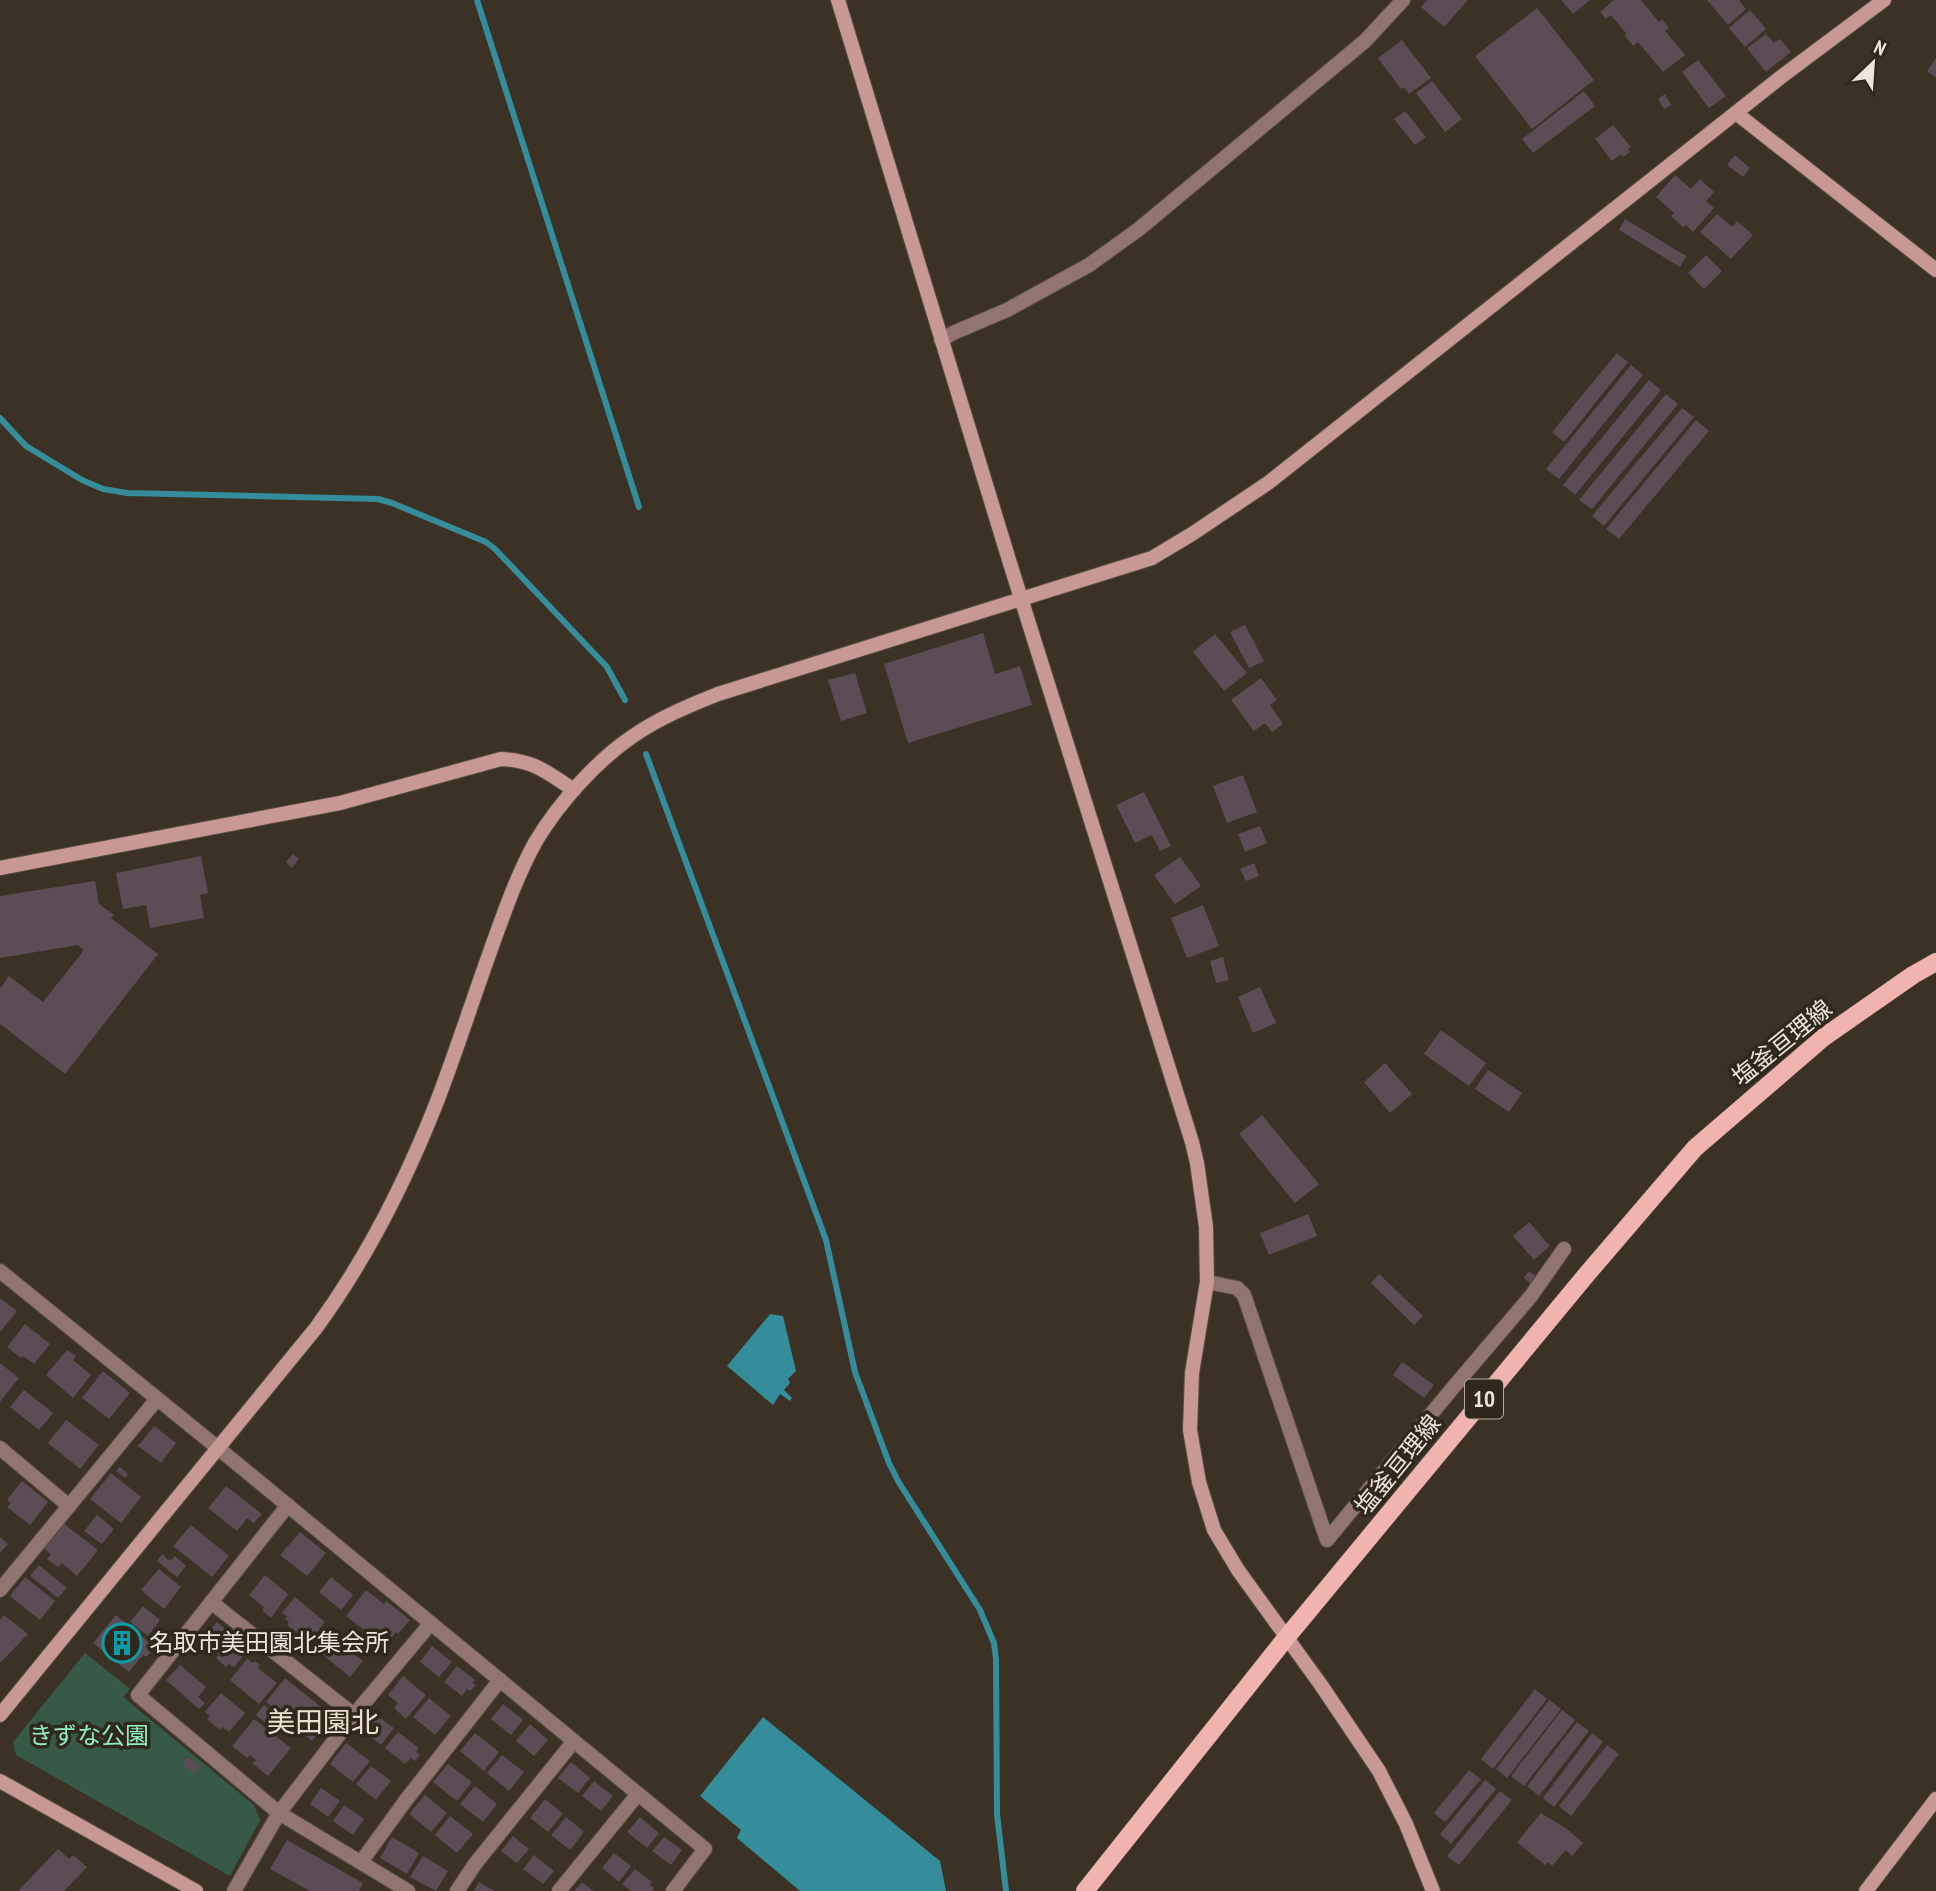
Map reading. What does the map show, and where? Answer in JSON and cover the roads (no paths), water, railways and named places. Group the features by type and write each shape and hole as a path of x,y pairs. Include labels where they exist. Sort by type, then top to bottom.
{"main road":[{"name":"塩釜亘理線","path":"1085,1891 1286,1638 1578,1284 1695,1148 1825,1037 1913,975 1936,962"}],"street":[{"path":"838,0 941,340 1198,1163 1206,1227 1207,1282 1192,1373 1190,1430 1199,1482 1214,1530 1238,1570 1379,1771 1406,1825 1433,1891"},
{"path":"941,340 1007,310 1078,271 1139,229 1365,41 1403,0"},
{"path":"0,1715 316,1328 349,1282 370,1247 418,1149 513,890 537,840 574,790 595,768 631,738 684,707 755,681 1153,558 1268,483 1736,113 1884,0"},
{"path":"1736,113 1936,271"},
{"path":"0,868 340,803 501,760 530,763 574,790"},
{"path":"1207,1282 1237,1288 1244,1295 1327,1540 1531,1296 1564,1249"},
{"path":"0,1271 705,1849 673,1891"},
{"path":"0,1590 157,1398"},
{"path":"0,1448 69,1506"},
{"path":"288,1505 138,1695 279,1813 408,1891"},
{"path":"211,1602 354,1715"},
{"path":"234,1891 279,1813 354,1715 431,1623"},
{"path":"361,1862 500,1680"},
{"path":"457,1891 475,1864 574,1741"},
{"path":"0,1782 196,1891"},
{"path":"559,1891 638,1794"},
{"path":"1866,1891 1936,1800"}],"water":[{"path":"770,1314 783,1316 796,1371 788,1379 790,1383 784,1390 792,1398 790,1401 780,1394 773,1405 727,1366"},
{"path":"763,1717 940,1861 946,1891 800,1891 737,1838 741,1830 700,1796"}],"waterway":[{"path":"477,0 639,507"},
{"path":"0,418 26,446 82,480 103,489 127,493 378,499 486,542 607,667 625,700"},
{"path":"646,754 826,1240 855,1372 889,1463 980,1610 994,1643 997,1814 1006,1891"}],"place":[{"name":"名取市美田園北集会所","path":"122,1643"}],"district":[{"name":"美田園北","path":"323,1722"}],"park label":[{"name":"きずな公園","path":"89,1736"}]}
